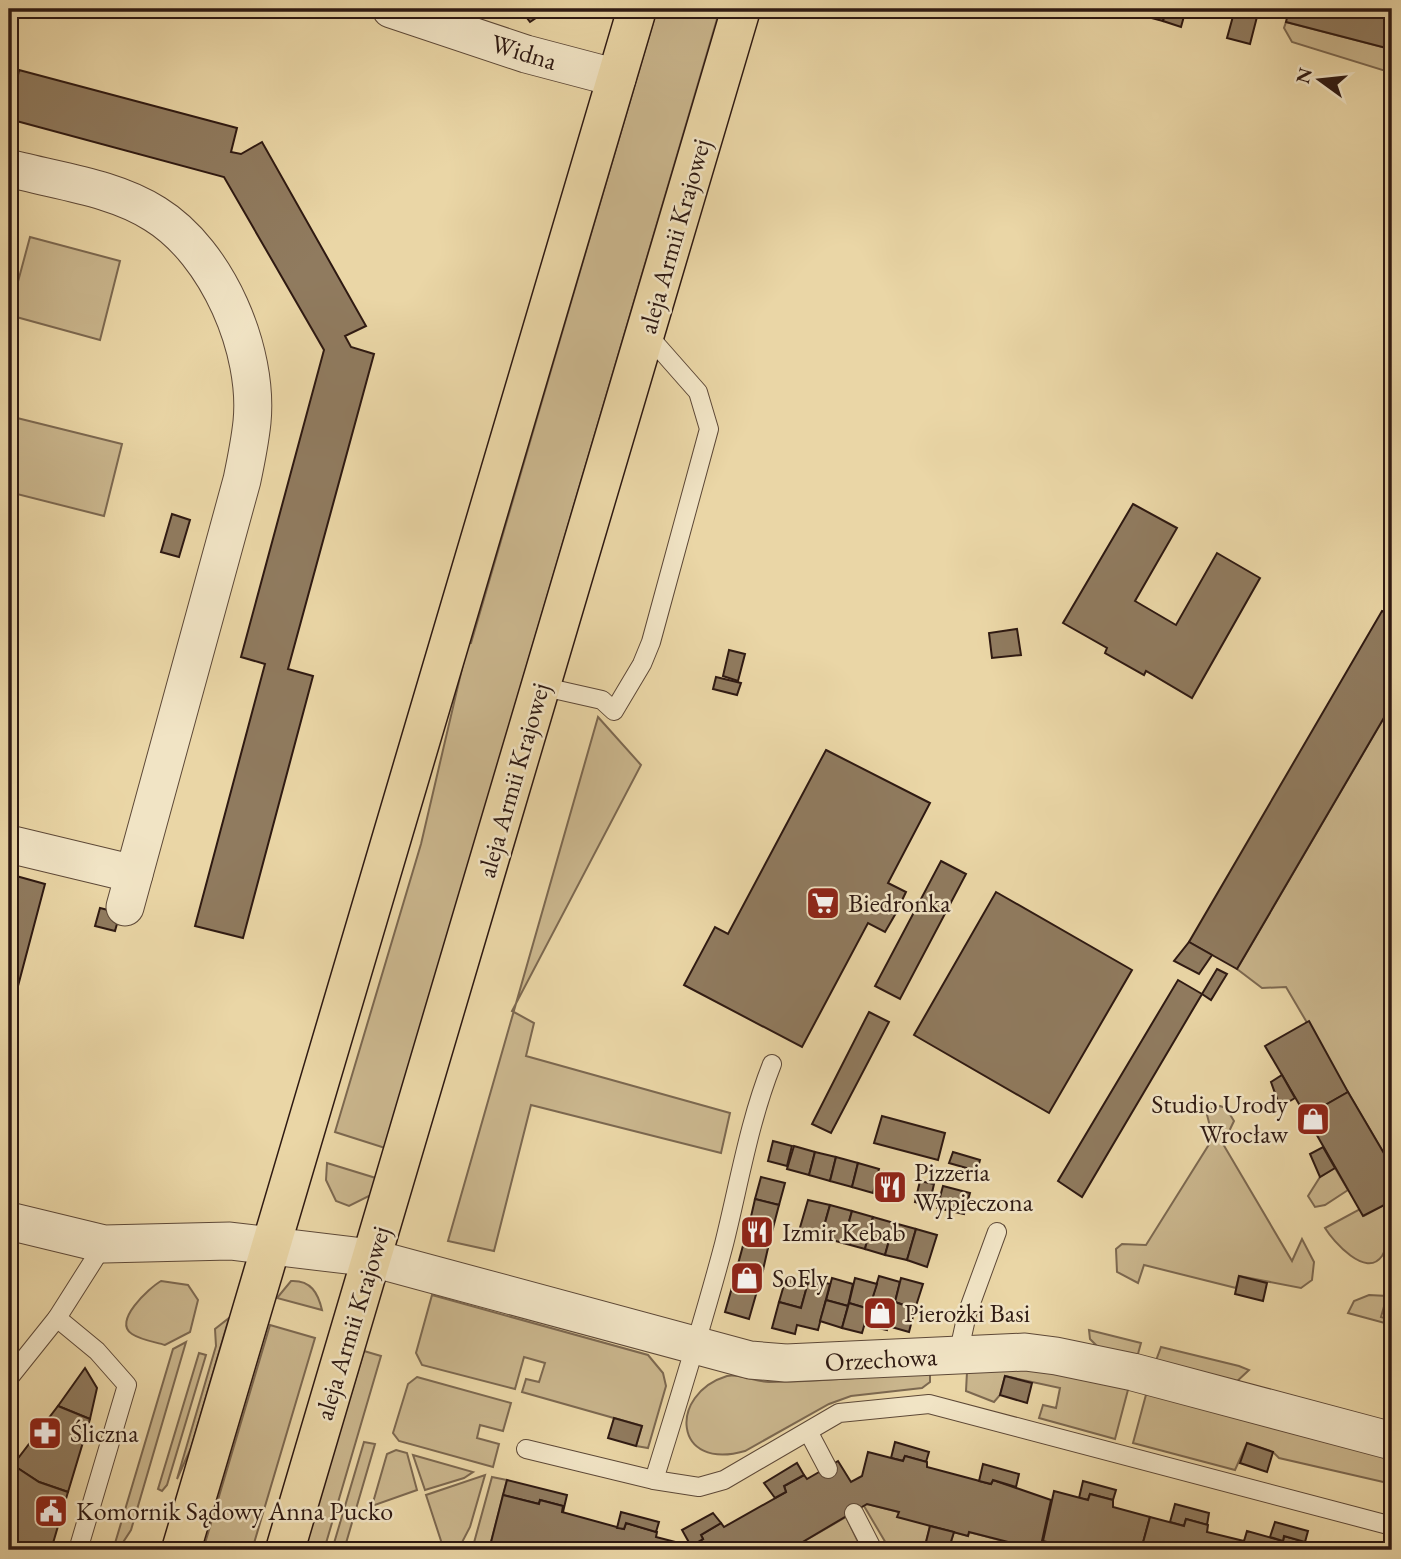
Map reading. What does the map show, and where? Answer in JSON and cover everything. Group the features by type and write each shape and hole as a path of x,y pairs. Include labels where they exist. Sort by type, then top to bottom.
{"main road":[{"path":"181,1550 637,9"},
{"name":"aleja Armii Krajowej","path":"285,1550 741,9"}],"street":[{"name":"Widna","path":"391,9 526,54 617,78"},
{"path":"9,168 125,200 157,215 206,265 226,299 248,353 253,420 242,480 130,890 9,844"},
{"name":"Orzechowa","path":"9,1221 104,1244 199,1240 372,1258 750,1360 786,1363 1025,1352 1056,1356 1151,1377 1392,1441"}],"lane":[{"path":"540,687 602,700 614,711 642,664 667,592 709,429 698,392 645,332"},
{"path":"654,1480 736,1197 755,1110 772,1064"},
{"path":"958,1355 967,1314 997,1231"},
{"path":"9,1378 57,1318 104,1244"},
{"path":"57,1318 97,1351 127,1385 78,1550"},
{"path":"526,1449 654,1480 699,1487 724,1480 809,1433 839,1413 929,1404 1392,1527"},
{"path":"809,1433 828,1469"},
{"path":"854,1513 873,1550"}],"shaded area":[{"path":"657,9 720,9 385,1148 335,1132 421,844 468,643 471,643"},
{"path":"1286,22 1390,49 1392,41 1392,73 1292,42 1284,28"},
{"path":"30,237 120,261 100,340 9,315"},
{"path":"9,416 122,444 104,516 9,492"},
{"path":"1392,704 1392,1167 1286,987 1262,988 1237,969"},
{"path":"598,717 641,765 516,1003"},
{"path":"514,1012 534,1023 526,1056 730,1113 721,1153 531,1105 494,1251 448,1241"},
{"path":"1220,1106 1226,1108 1234,1121 1223,1144 1292,1261 1302,1239 1314,1262 1312,1280 1301,1288 1239,1276 1236,1288 1144,1265 1138,1283 1117,1272 1116,1249 1122,1244 1146,1245 1213,1138 1206,1111"},
{"path":"327,1163 379,1179 373,1194 349,1206 336,1201 326,1180"},
{"path":"1335,1168 1348,1190 1325,1205 1315,1207 1308,1196 1320,1177"},
{"path":"1384,1205 1392,1207 1390,1229 1382,1256 1375,1262 1367,1263 1350,1256 1325,1228 1360,1209 1364,1216"},
{"path":"161,1281 188,1285 198,1300 190,1332 165,1345 132,1334 127,1329 126,1322 134,1306"},
{"path":"291,1281 309,1285 322,1310 277,1298"},
{"path":"432,1295 648,1355 663,1373 666,1386 648,1448 636,1446 642,1426 522,1392 526,1379 539,1382 545,1363 524,1357 515,1389 422,1365 416,1353"},
{"path":"1369,1295 1387,1296 1381,1317 1392,1320 1392,1325 1348,1313 1354,1301"},
{"path":"229,1318 191,1448 177,1479 216,1346 215,1329"},
{"path":"270,1325 315,1338 252,1550 203,1550"},
{"path":"1089,1330 1141,1343 1136,1361 1101,1350 1090,1339"},
{"path":"186,1342 131,1530 118,1550 113,1550 173,1349"},
{"path":"1161,1347 1249,1370 1232,1386 1154,1366"},
{"path":"364,1351 381,1356 324,1550 304,1550"},
{"path":"199,1353 206,1355 167,1485 162,1491 158,1489"},
{"path":"1025,1364 1129,1386 1115,1439 1039,1418 1043,1405 1056,1408 1060,1388 1005,1376 1000,1395 994,1402 966,1391 967,1372"},
{"path":"930,1372 930,1382 922,1388 851,1396 829,1404 745,1451 721,1455 704,1451 692,1441 687,1428 688,1413 695,1398 708,1385 727,1376 764,1382 789,1382"},
{"path":"417,1377 511,1403 503,1431 480,1425 477,1438 499,1444 493,1467 399,1441 393,1433 408,1384"},
{"path":"1147,1391 1392,1457 1392,1484 1279,1458 1273,1452 1247,1443 1235,1470 1133,1443"},
{"path":"364,1442 375,1444 344,1550 332,1550"},
{"path":"396,1450 407,1453 417,1490 372,1506 387,1454"},
{"path":"413,1455 473,1472 464,1478 425,1490"},
{"path":"485,1475 470,1527 458,1550 444,1550 426,1495"},
{"path":"492,1477 507,1480 490,1546 505,1550 472,1550"},
{"path":"867,1504 899,1512 930,1526 926,1542 949,1548 954,1532 968,1536 969,1532 1037,1550 890,1550 864,1506"},
{"path":"846,1517 862,1550 789,1550"}],"building":[{"path":"531,9 548,10 530,22 524,14"},
{"path":"1146,9 1167,9 1163,21 1144,16"},
{"path":"1167,9 1186,9 1181,27 1163,21"},
{"path":"1235,9 1259,9 1250,44 1227,38"},
{"path":"1289,9 1358,9 1392,18 1390,49 1286,22"},
{"path":"1358,9 1392,9 1392,18"},
{"path":"19,70 237,128 231,152 241,154 262,142 366,326 345,336 351,347 374,354 288,669 313,676 243,938 195,926 265,664 241,657 324,350 224,177 9,119"},
{"path":"1133,504 1177,528 1135,601 1176,625 1217,553 1260,578 1192,698 1146,671 1144,675 1105,653 1107,648 1063,623"},
{"path":"172,514 190,520 179,557 161,552"},
{"path":"1382,611 1392,616 1392,704 1237,969 1189,942"},
{"path":"1017,629 1021,655 992,658 989,633"},
{"path":"729,650 745,654 738,681 723,676"},
{"path":"716,677 741,683 737,695 713,689"},
{"name":"Biedronka","path":"826,750 930,803 888,883 906,892 896,913 885,932 868,923 802,1047 684,985 715,927 728,934"},
{"path":"941,861 966,874 900,999 875,986"},
{"path":"9,874 45,884 9,1020"},
{"path":"996,892 1132,970 1049,1113 914,1035"},
{"path":"100,908 120,913 115,931 95,926"},
{"path":"1189,942 1212,955 1199,974 1174,961"},
{"path":"1217,969 1227,974 1211,1000 1202,994"},
{"path":"1178,980 1202,994 1082,1197 1058,1181"},
{"path":"869,1012 889,1022 831,1133 812,1124"},
{"path":"1309,1021 1348,1092 1306,1116 1265,1046"},
{"path":"1282,1075 1295,1098 1280,1107 1271,1082"},
{"path":"1348,1092 1392,1167 1392,1207 1384,1205 1363,1216 1306,1116"},
{"path":"882,1116 945,1133 938,1160 874,1143"},
{"path":"773,1141 792,1146 787,1166 768,1161"},
{"path":"794,1146 815,1152 809,1175 787,1169"},
{"path":"1323,1147 1335,1168 1320,1177 1310,1154"},
{"path":"815,1152 836,1157 830,1181 809,1175"},
{"path":"953,1152 980,1160 977,1171 949,1163"},
{"path":"836,1157 858,1163 852,1187 830,1181"},
{"path":"858,1163 879,1169 873,1193 852,1187"},
{"path":"884,1172 903,1177 898,1198 879,1193"},
{"path":"761,1177 785,1183 779,1205 755,1199"},
{"path":"920,1181 934,1184 929,1206 915,1202"},
{"path":"943,1186 970,1193 964,1214 937,1208"},
{"path":"755,1199 779,1205 773,1228 750,1221"},
{"path":"808,1200 830,1205 821,1237 799,1231"},
{"path":"830,1205 852,1211 843,1243 821,1237"},
{"path":"852,1211 873,1217 865,1249 843,1243"},
{"path":"873,1217 894,1223 885,1255 865,1249"},
{"path":"750,1221 773,1228 768,1248 744,1242"},
{"path":"894,1223 916,1229 907,1260 885,1255"},
{"path":"916,1229 937,1235 927,1267 907,1260"},
{"path":"744,1242 768,1248 763,1270 738,1264"},
{"path":"738,1264 763,1270 757,1291 733,1284"},
{"path":"879,1276 900,1282 894,1306 872,1299"},
{"path":"1239,1276 1267,1283 1263,1301 1235,1294"},
{"path":"786,1278 808,1283 801,1308 779,1302"},
{"path":"832,1278 853,1284 848,1306 826,1300"},
{"path":"855,1278 877,1284 869,1309 849,1303"},
{"path":"901,1278 923,1284 915,1309 895,1302"},
{"path":"809,1279 830,1284 818,1330 797,1325 795,1334 772,1328 779,1302 801,1308"},
{"path":"733,1284 757,1291 749,1319 725,1312"},
{"path":"872,1299 894,1306 887,1330 865,1325"},
{"path":"826,1300 848,1306 842,1328 820,1321"},
{"path":"895,1302 915,1309 909,1332 888,1326"},
{"path":"849,1303 869,1309 862,1333 842,1328"},
{"path":"85,1368 97,1388 90,1419 58,1406"},
{"path":"1005,1376 1032,1383 1027,1403 1000,1395"},
{"path":"58,1406 90,1419 68,1492 39,1482 13,1465"},
{"path":"614,1418 642,1426 636,1446 608,1438"},
{"path":"895,1442 929,1452 926,1462 905,1456 903,1461 891,1458"},
{"path":"1247,1443 1273,1452 1267,1472 1240,1463"},
{"path":"868,1452 903,1461 905,1456 927,1462 927,1467 991,1484 993,1480 1051,1500 1040,1550 969,1532 968,1536 897,1517 899,1512 867,1504 789,1550 690,1550 691,1546 703,1539 701,1535 721,1523 724,1527 786,1492 784,1486 804,1475 807,1479 838,1461 851,1482 862,1476"},
{"path":"797,1463 804,1475 784,1486 786,1492 775,1498 764,1483"},
{"path":"983,1464 1019,1474 1016,1487 993,1480 991,1484 979,1481"},
{"path":"13,1465 39,1482 68,1492 51,1550 9,1550 9,1471"},
{"path":"507,1480 567,1495 563,1512 563,1506 540,1500 539,1504 503,1495"},
{"path":"1083,1481 1116,1490 1113,1500 1090,1494 1088,1500 1079,1498"},
{"path":"1054,1491 1088,1500 1090,1494 1113,1500 1113,1507 1150,1517 1141,1550 1078,1550 1043,1541"},
{"path":"503,1495 539,1504 540,1500 563,1506 562,1512 624,1529 626,1523 657,1532 656,1537 691,1546 690,1550 505,1550 490,1546"},
{"path":"1175,1504 1209,1513 1207,1525 1186,1519 1184,1526 1170,1522"},
{"path":"621,1512 659,1522 656,1532 626,1523 624,1529 617,1528"},
{"path":"713,1513 721,1523 701,1535 703,1539 691,1546 682,1530"},
{"path":"1150,1517 1184,1526 1186,1519 1208,1525 1207,1532 1244,1541 1247,1531 1283,1541 1284,1536 1306,1542 1304,1547 1318,1550 1141,1550"},
{"path":"1275,1522 1308,1531 1305,1542 1284,1536 1283,1541 1270,1537"},
{"path":"930,1526 954,1532 949,1548 926,1542"}],"place":[{"name":"Biedronka","path":"823,903"},
{"name":"Studio Urody Wrocław","path":"1313,1119"},
{"name":"Pizzeria Wypieczona","path":"890,1187"},
{"name":"Izmir Kebab","path":"757,1232"},
{"name":"SoFly","path":"747,1278"},
{"name":"Pierożki Basi","path":"880,1313"},
{"name":"Śliczna","path":"45,1433"},
{"name":"Komornik Sądowy Anna Pucko","path":"51,1511"}]}
